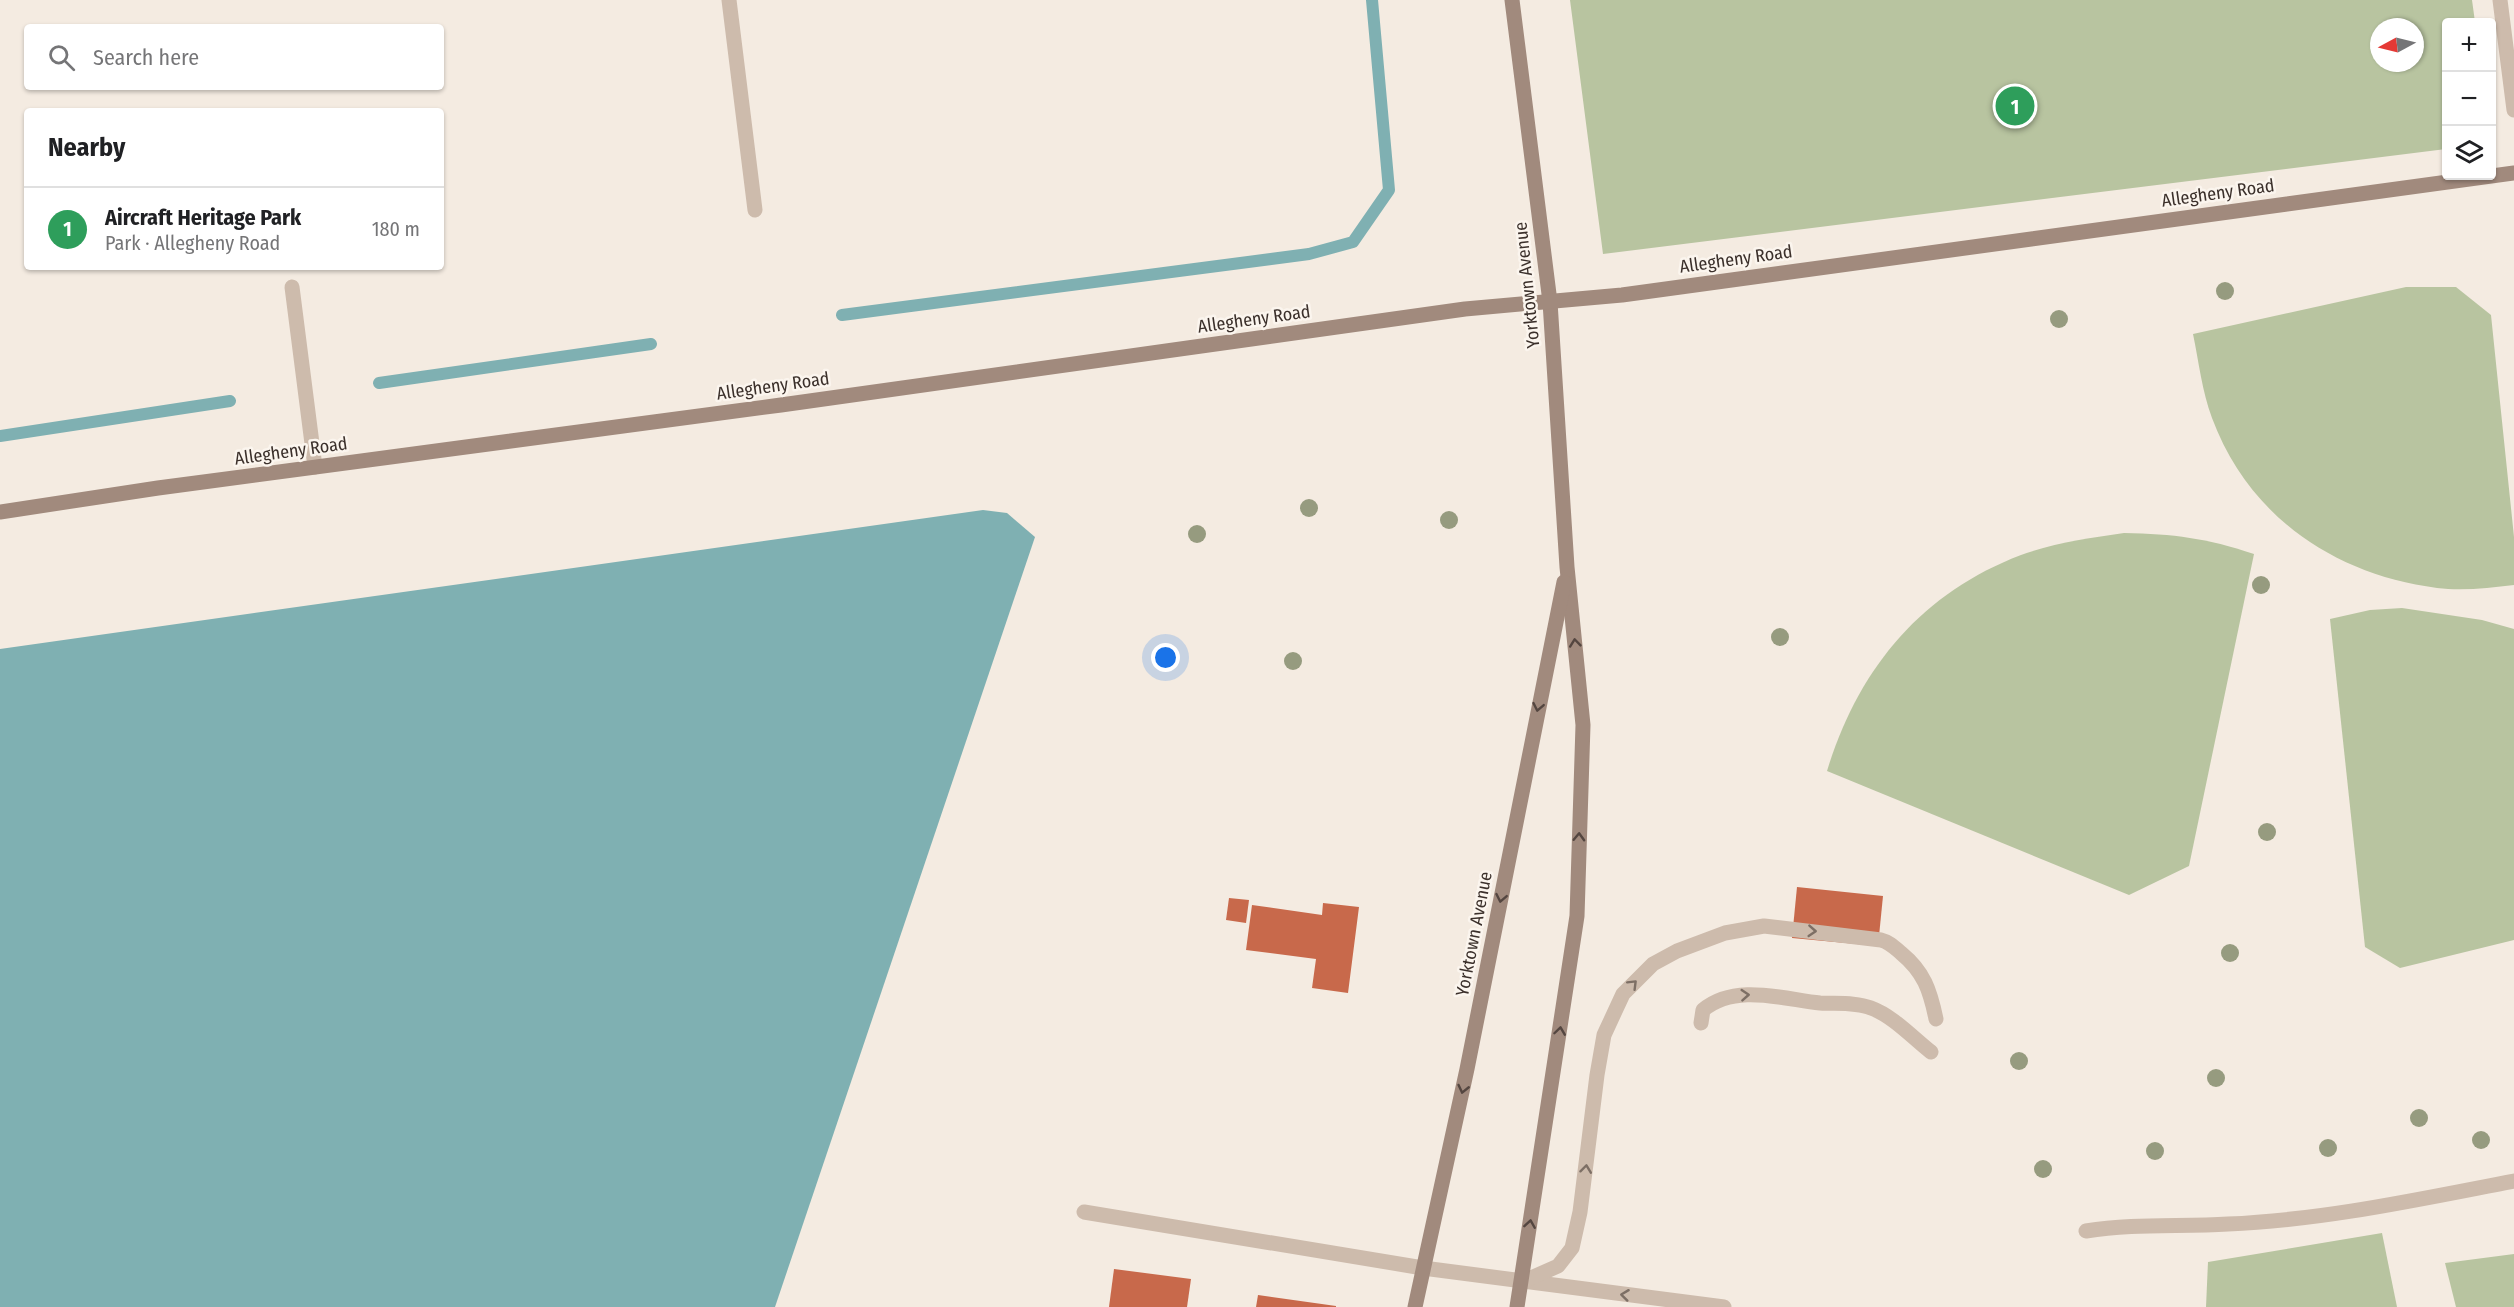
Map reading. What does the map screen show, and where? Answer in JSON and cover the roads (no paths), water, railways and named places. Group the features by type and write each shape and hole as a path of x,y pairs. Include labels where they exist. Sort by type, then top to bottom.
{"street":[{"path":"729,0 755,210"},
{"name":"Yorktown Avenue","path":"1512,0 1550,302 1567,567 1583,725 1577,916 1517,1307"},
{"path":"2500,0 2514,110"},
{"name":"Allegheny Road","path":"0,512 1465,309 1622,295 2514,173"},
{"path":"292,287 315,467"},
{"name":"Yorktown Avenue","path":"1415,1307 1467,1070 1567,567"},
{"path":"1522,1282 1558,1266 1572,1248 1580,1212 1604,1035 1623,994 1653,964 1677,951 1725,933 1764,926 1881,940 1887,942 1917,966 1932,996 1936,1019"},
{"path":"1701,1023 1703,1010 1713,1002 1731,996 1753,994 1871,1008 1898,1024 1931,1052"},
{"path":"2086,1231 2112,1226 2228,1224 2349,1211 2514,1181"},
{"path":"1084,1212 1423,1268 1724,1307"}],"water":[{"path":"983,510 1007,513 1035,537 775,1307 0,1307 0,649"}],"waterway":[{"path":"842,315 1309,254 1353,242 1389,190 1372,0"},
{"path":"379,383 651,344"},
{"path":"0,436 230,401"}],"place":[{"name":"Aircraft Heritage Park","path":"2015,106"}]}
